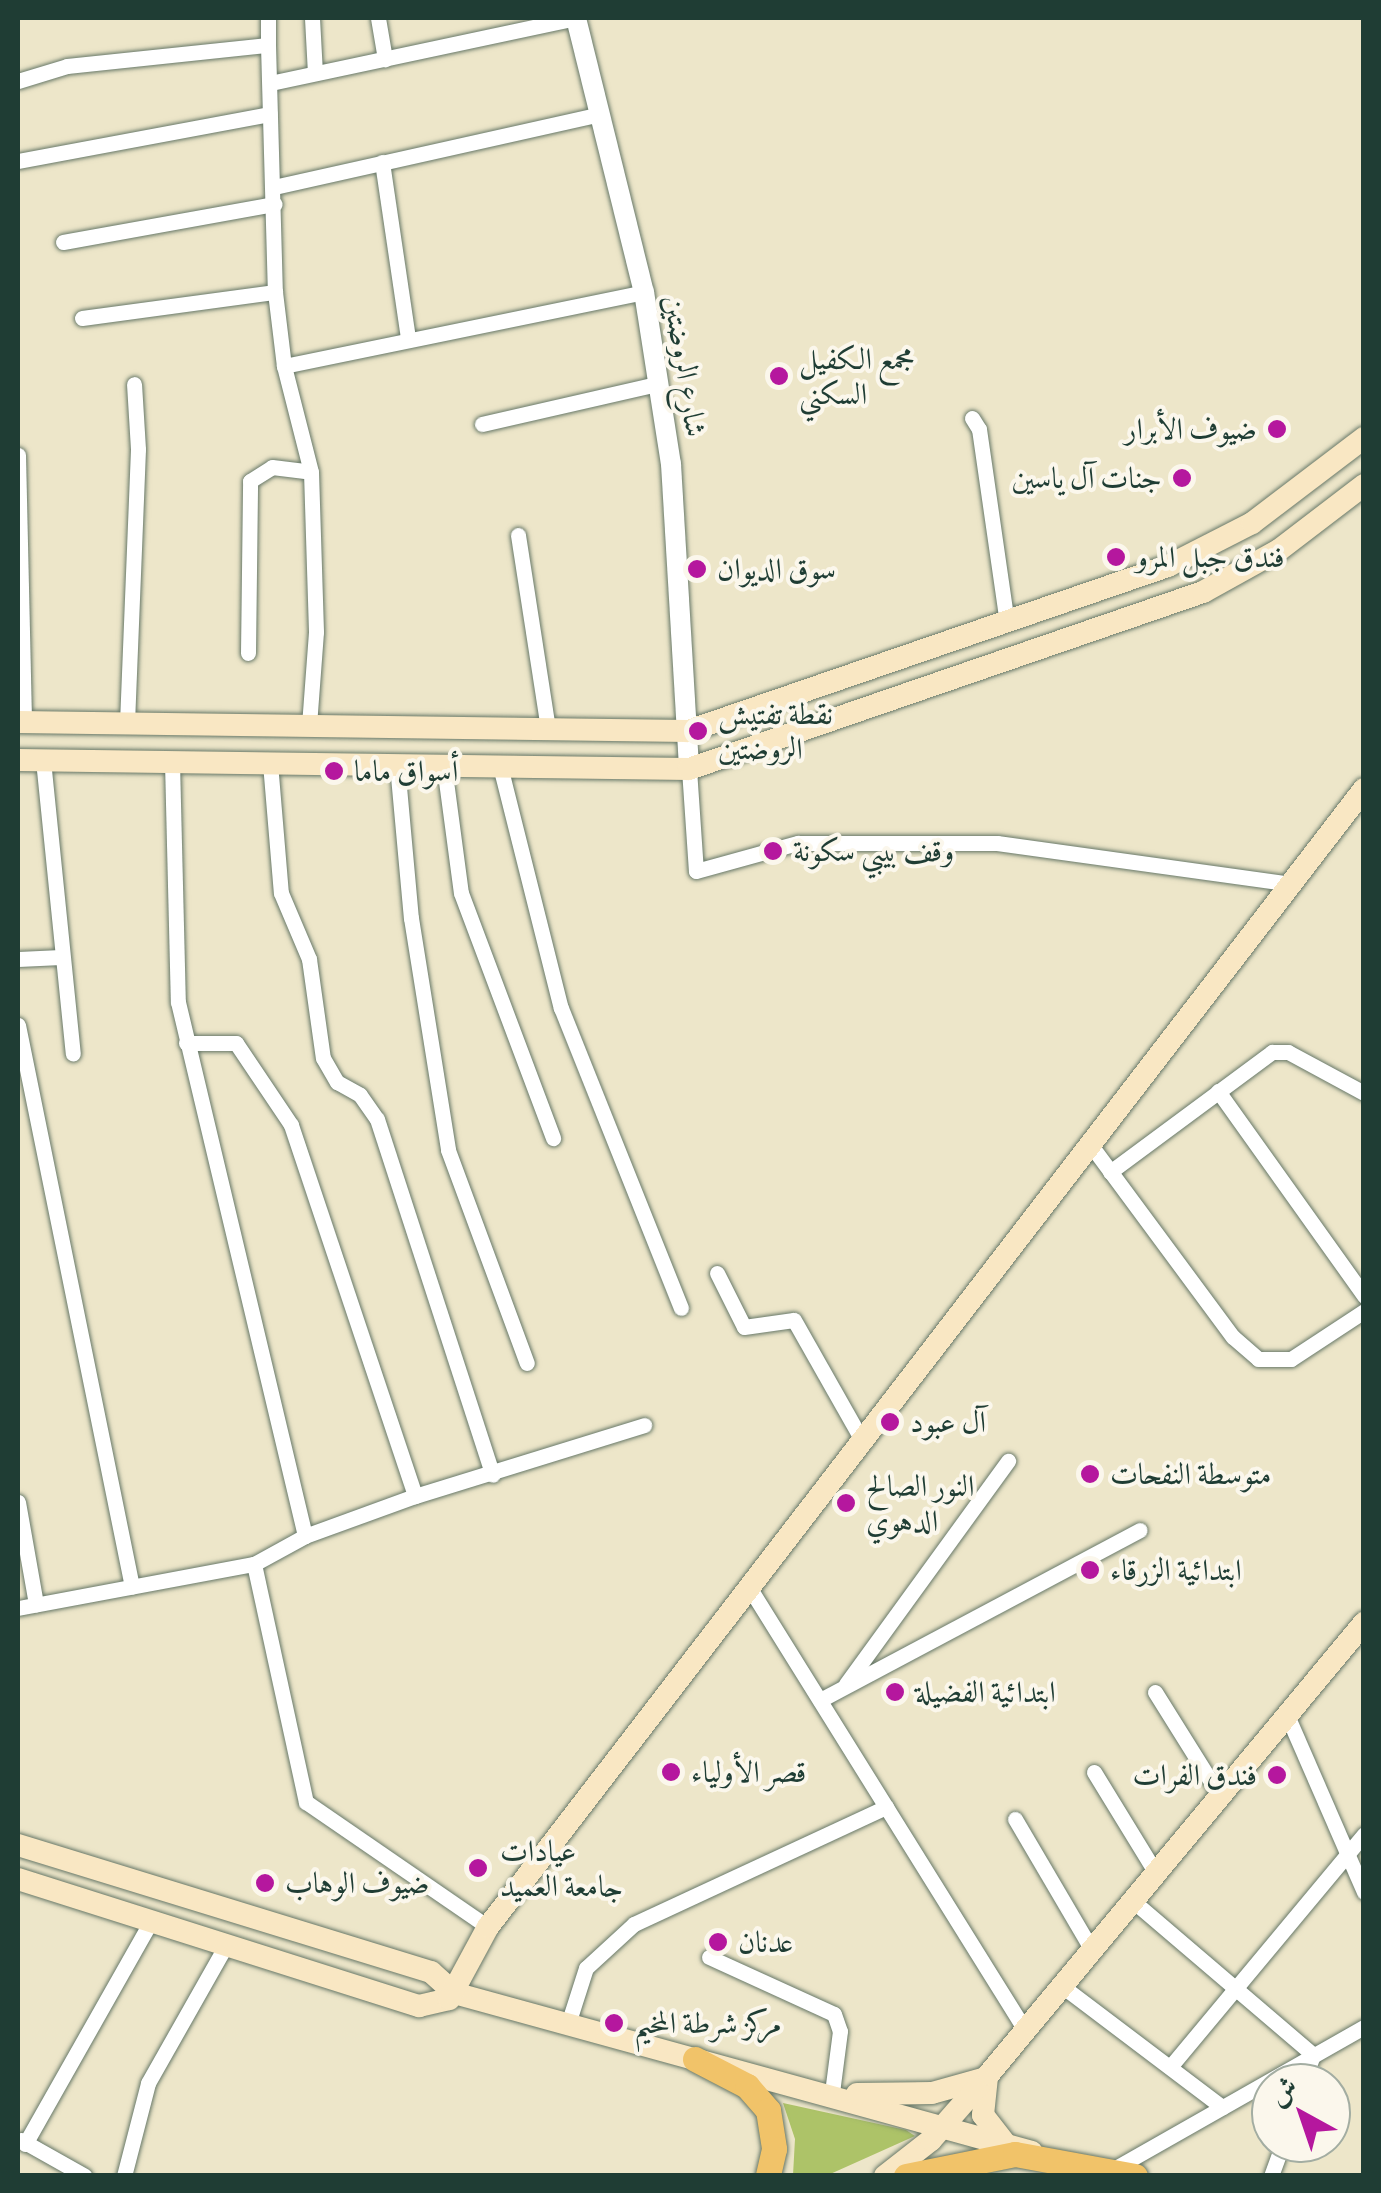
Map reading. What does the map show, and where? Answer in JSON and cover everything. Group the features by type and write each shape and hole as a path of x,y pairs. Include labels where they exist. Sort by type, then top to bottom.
{"main road":[{"path":"21,722 688,731 1007,624 1199,553 1252,523 1364,438"},
{"path":"18,760 689,769 1203,592 1265,559 1364,485"},
{"path":"18,1879 419,2006 440,2004 454,1993 488,1927 1364,789"},
{"path":"885,2176 942,2128 989,2074 1364,1623"},
{"path":"18,1846 430,1972 454,1993 942,2128 1123,2173"},
{"path":"695,2059 747,2086 768,2110 774,2149 768,2176"},
{"path":"807,2090 932,2093 966,2087 989,2074"},
{"path":"989,2074 983,2115 1010,2146"},
{"path":"906,2176 993,2156 1050,2157"}],"street":[{"path":"268,18 275,292 284,366 311,472 316,632 309,726"},
{"path":"312,18 315,74"},
{"path":"378,18 384,59"},
{"path":"270,83 576,18"},
{"name":"شارع الروضتين","path":"576,18 644,292 671,464 689,769"},
{"path":"18,81 67,66 268,45"},
{"path":"18,161 270,114"},
{"path":"274,187 600,114"},
{"path":"382,162 408,339"},
{"path":"63,242 275,204"},
{"path":"82,318 275,292"},
{"path":"284,366 644,292"},
{"path":"127,723 138,449 134,384"},
{"path":"482,424 656,384"},
{"path":"972,418 979,429 1007,624"},
{"path":"18,455 21,722"},
{"path":"248,653 250,481 272,467 311,472"},
{"path":"518,535 548,729"},
{"path":"43,760 73,1053"},
{"path":"172,762 178,1002 305,1536"},
{"path":"270,763 281,893 309,959 323,1058 337,1082 360,1096 376,1119 492,1475"},
{"path":"397,765 411,918 448,1150 527,1364"},
{"path":"444,766 461,893 553,1138"},
{"path":"500,766 561,1008 680,1308"},
{"path":"689,769 696,872 798,843 996,843 1291,884"},
{"path":"18,959 62,957"},
{"path":"18,1025 132,1587"},
{"path":"186,1043 236,1042 291,1124 415,1496"},
{"path":"1110,1172 1277,1050 1364,1093"},
{"path":"1218,1091 1364,1296"},
{"path":"1090,1144 1233,1338 1258,1360 1291,1359 1364,1311"},
{"path":"717,1273 744,1327 794,1320 862,1440"},
{"path":"18,1608 254,1564 305,1536 415,1496 644,1426"},
{"path":"844,1687 1008,1461"},
{"path":"18,1502 36,1604"},
{"path":"820,1700 1140,1530"},
{"path":"254,1564 306,1802 488,1927"},
{"path":"750,1587 1025,2030"},
{"path":"1156,1692 1220,1796"},
{"path":"1288,1715 1364,1892"},
{"path":"1094,1772 1156,1872"},
{"path":"568,2024 586,1968 634,1924 886,1807"},
{"path":"1015,1819 1092,1950"},
{"path":"1170,2067 1364,1834"},
{"path":"1132,1901 1313,2055"},
{"path":"85,2176 21,2141 150,1923"},
{"path":"124,2176 148,2083 225,1946"},
{"path":"709,1957 834,2014 840,2031 832,2092"},
{"path":"1062,1986 1222,2107"},
{"path":"1123,2173 1222,2107 1364,2026"},
{"path":"1310,2063 1313,2055"}],"green space":[{"path":"783,2103 906,2130 915,2136 828,2175 793,2175 795,2139"}],"place":[{"name":"مجمع الكفيل السكني","path":"779,376"},
{"name":"ضيوف الأبرار","path":"1277,429"},
{"name":"جنات آل ياسين","path":"1182,478"},
{"name":"فندق جبل المرو","path":"1116,557"},
{"name":"سوق الديوان","path":"697,569"},
{"name":"نقطة تفتيش الروضتين","path":"698,731"},
{"name":"أسواق ماما","path":"334,771"},
{"name":"وقف بيبي سكونة","path":"773,851"},
{"name":"آل عبود","path":"890,1422"},
{"name":"متوسطة النفحات","path":"1090,1474"},
{"name":"النور الصالح الدهوي","path":"846,1503"},
{"name":"ابتدائية الزرقاء","path":"1090,1570"},
{"name":"ابتدائية الفضيلة","path":"895,1692"},
{"name":"قصر الأولياء","path":"671,1772"},
{"name":"فندق الفرات","path":"1277,1775"},
{"name":"عيادات جامعة العميد","path":"478,1868"},
{"name":"ضيوف الوهاب","path":"265,1883"},
{"name":"عدنان","path":"718,1942"},
{"name":"مركز شرطة المخيم","path":"614,2023"}]}
